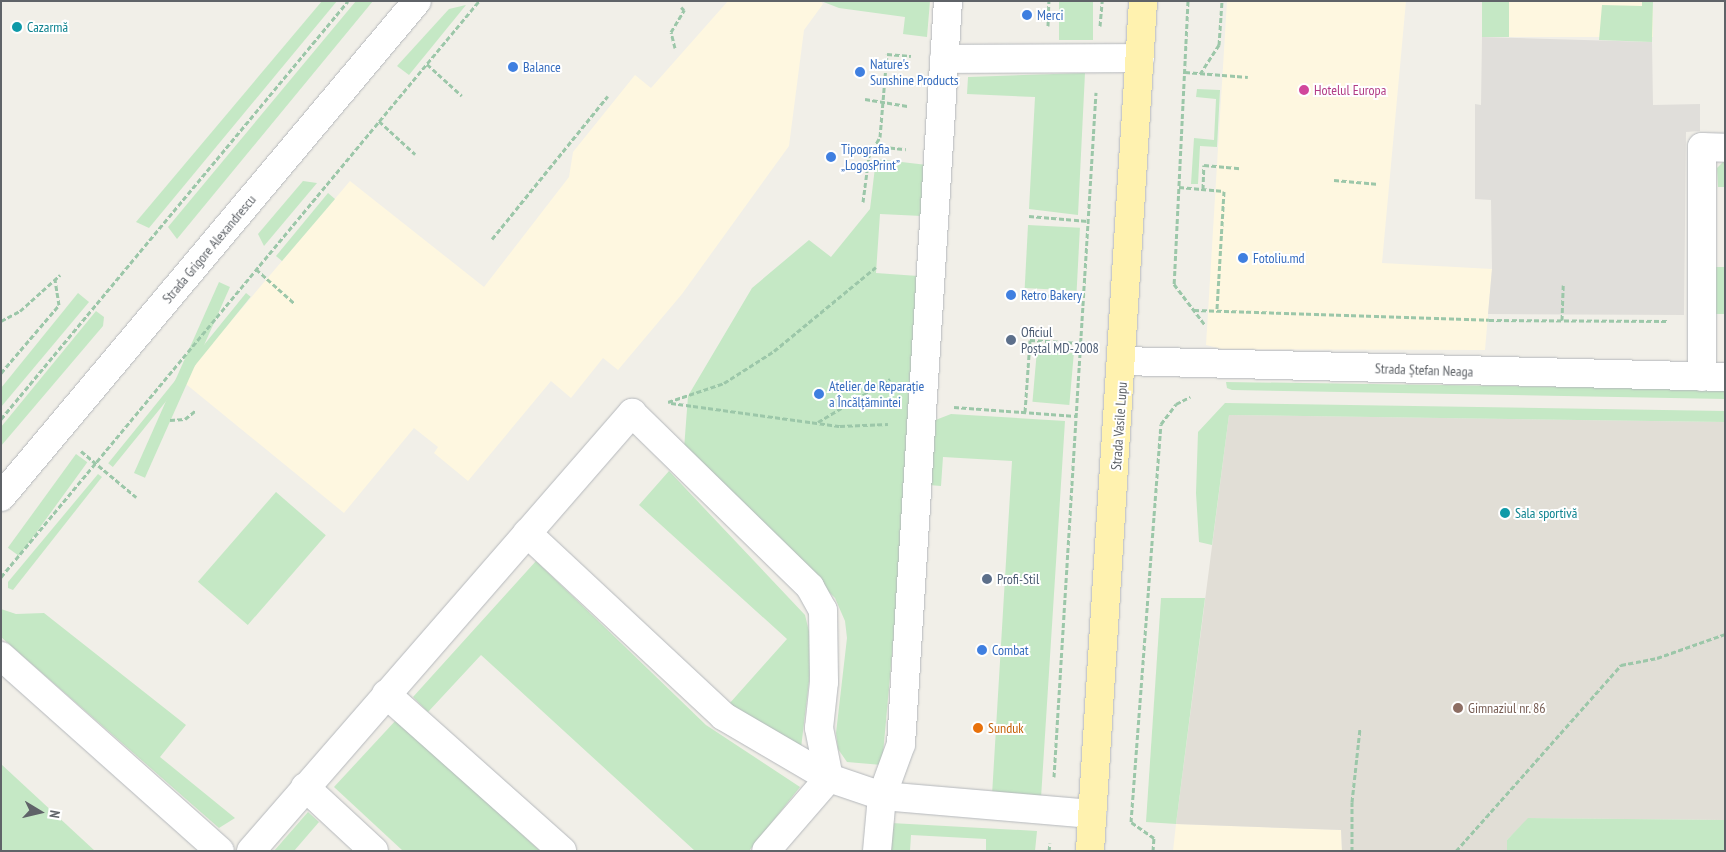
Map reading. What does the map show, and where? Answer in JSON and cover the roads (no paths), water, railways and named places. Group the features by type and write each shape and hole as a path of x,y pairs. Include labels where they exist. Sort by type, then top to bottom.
{"main road":[{"name":"Strada Vasile Lupu","path":"1090,851 1123,361 1144,1"}],"street":[{"name":"Strada Grigore Alexandrescu","path":"1,496 417,1"},
{"path":"877,851 882,796 900,744 948,1"},
{"path":"944,59 1140,58"},
{"path":"1713,377 1702,322 1702,148 1725,148"},
{"name":"Strada Ștefan Neaga","path":"1123,361 1713,377"},
{"path":"251,851 632,413 818,598 825,640 819,728 829,778"},
{"path":"527,533 723,716 829,778 882,796 1092,814"},
{"path":"1,656 220,851"},
{"path":"386,694 562,851"},
{"path":"766,851 829,778"},
{"path":"305,787 374,851"}],"place":[{"name":"Merci","path":"1027,15"},
{"name":"Cazarmă","path":"17,27"},
{"name":"Balance","path":"513,67"},
{"name":"Nature's Sunshine Products","path":"860,72"},
{"name":"Hotelul Europa","path":"1304,90"},
{"name":"Tipografia „LogosPrint”","path":"831,157"},
{"name":"Fotoliu.md","path":"1243,258"},
{"name":"Retro Bakery","path":"1011,295"},
{"name":"Oficiul Poștal MD-2008","path":"1011,340"},
{"name":"Atelier de Reparație a Încălțămintei","path":"819,394"},
{"name":"Sala sportivă","path":"1505,513"},
{"name":"Profi-Stil","path":"987,579"},
{"name":"Combat","path":"982,650"},
{"name":"Gimnaziul nr. 86","path":"1458,708"},
{"name":"Sunduk","path":"978,728"}]}
